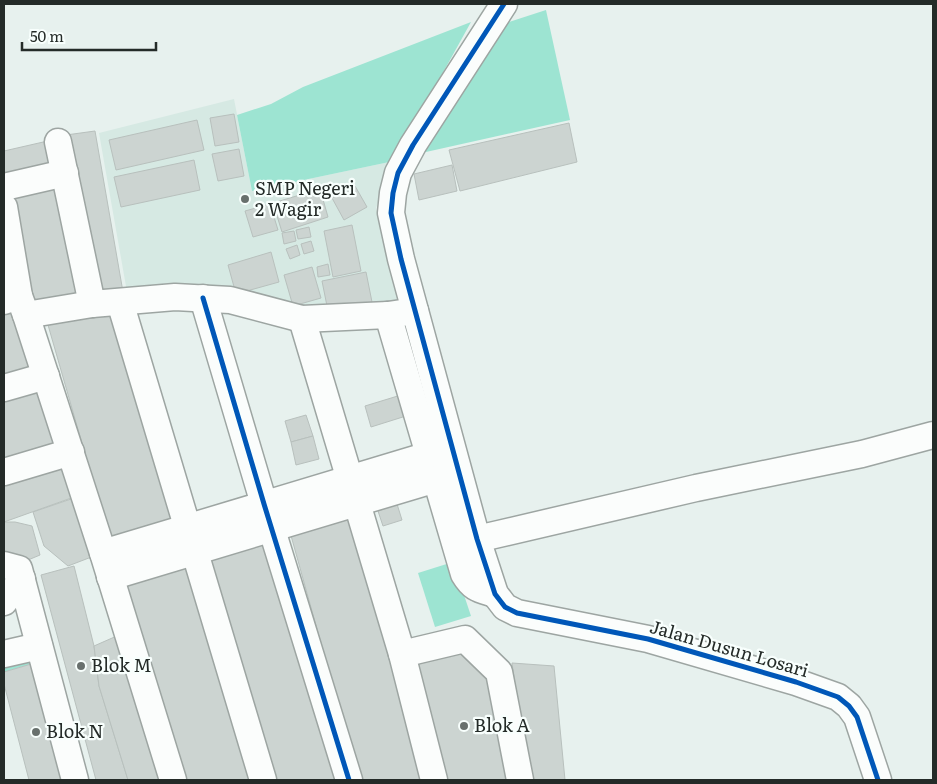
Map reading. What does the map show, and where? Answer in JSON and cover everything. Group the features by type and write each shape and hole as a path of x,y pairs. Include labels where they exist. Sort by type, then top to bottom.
{"street":[{"name":"Jalan Dusun Losari","path":"504,4 412,145 398,173 394,186 391,213 477,539 495,594 505,607 517,613 648,639 796,682 838,697 857,717 878,780"},
{"path":"58,142 92,304"},
{"path":"4,187 66,173"},
{"path":"4,207 16,304 46,376 174,780"},
{"path":"16,304 92,304 175,297 203,298 230,300 302,319 388,315 416,311"},
{"path":"203,298 267,516 349,780"},
{"path":"120,302 263,780"},
{"path":"388,315 464,574 475,588 495,594"},
{"path":"302,319 402,654 434,780"},
{"path":"4,388 46,376"},
{"path":"477,539 696,488 862,454 933,435"},
{"path":"4,472 70,452"},
{"path":"267,516 349,478 432,467"},
{"path":"107,564 267,516 356,502 432,467"},
{"path":"4,602 13,572"},
{"path":"13,572 39,646 75,780"},
{"path":"13,572 40,587 88,780"},
{"path":"402,654 466,639 499,672 520,780"},
{"path":"4,654 39,646"}],"shaded area":[{"name":"SMP Negeri 2 Wagir","path":"234,99 252,191 394,161 376,208 401,303 351,311 127,292 99,133"}],"green space":[{"path":"546,10 570,120 417,154 509,22"},
{"path":"471,22 394,161 252,191 237,115 271,104 303,87"},
{"path":"453,562 471,616 435,627 418,573"},
{"path":"37,657 38,662 4,672 4,665"}],"building":[{"path":"234,114 239,142 215,146 210,118"},
{"path":"197,120 204,150 116,170 109,140"},
{"path":"569,123 577,162 460,191 449,150"},
{"path":"95,131 123,292 96,294 66,135"},
{"path":"52,140 59,167 6,180 4,151"},
{"path":"239,149 244,176 218,181 212,154"},
{"path":"194,160 200,190 121,207 114,177"},
{"path":"452,165 457,191 419,200 414,174"},
{"path":"63,179 86,300 27,305 6,193"},
{"path":"355,186 367,207 344,220 332,198"},
{"path":"320,189 328,217 282,232 273,203"},
{"path":"270,204 278,230 253,237 245,211"},
{"path":"352,225 361,271 333,277 324,231"},
{"path":"309,227 311,237 298,239 296,230"},
{"path":"294,231 296,241 284,244 282,233"},
{"path":"311,241 314,251 304,254 301,244"},
{"path":"297,245 300,255 290,259 286,249"},
{"path":"271,252 279,282 236,294 228,265"},
{"path":"328,264 330,275 318,277 317,267"},
{"path":"312,267 321,298 293,306 284,275"},
{"path":"366,272 372,302 328,311 322,281"},
{"path":"13,310 34,371 4,380 4,312"},
{"path":"118,311 178,522 111,544 46,318"},
{"path":"39,384 61,452 4,468 4,394"},
{"path":"401,395 406,416 371,427 365,406"},
{"path":"306,415 313,436 291,442 285,421"},
{"path":"313,436 319,459 296,465 291,442"},
{"path":"63,464 74,497 4,522 4,482"},
{"path":"74,498 94,556 68,566 44,546 33,512"},
{"path":"397,504 402,520 383,526 378,511"},
{"path":"349,514 425,780 359,780 290,532"},
{"path":"4,522 15,522 32,526 40,555 28,560 4,559"},
{"path":"270,536 343,780 270,780 206,555"},
{"path":"190,559 258,780 183,780 125,579"},
{"name":"Blok M","path":"74,566 94,646 99,686 128,780 96,780 41,575"},
{"path":"119,635 168,780 128,780 99,686 94,646"},
{"name":"Blok A","path":"466,652 485,672 513,780 441,780 413,664"},
{"name":"Blok N","path":"38,662 68,780 29,780 4,684 4,672"},
{"name":"Blok A","path":"512,663 554,666 565,780 528,780"}],"cycle path":[{"path":"504,4 413,145 398,173 391,213 401,259 477,539 495,594 505,607 517,613 648,639 796,682 838,697 849,706 857,717 878,780"},
{"path":"203,298 349,780"}],"place":[{"name":"SMP Negeri 2 Wagir","path":"245,199"},
{"name":"Blok M","path":"81,666"},
{"name":"Blok A","path":"464,726"},
{"name":"Blok N","path":"36,732"}]}
